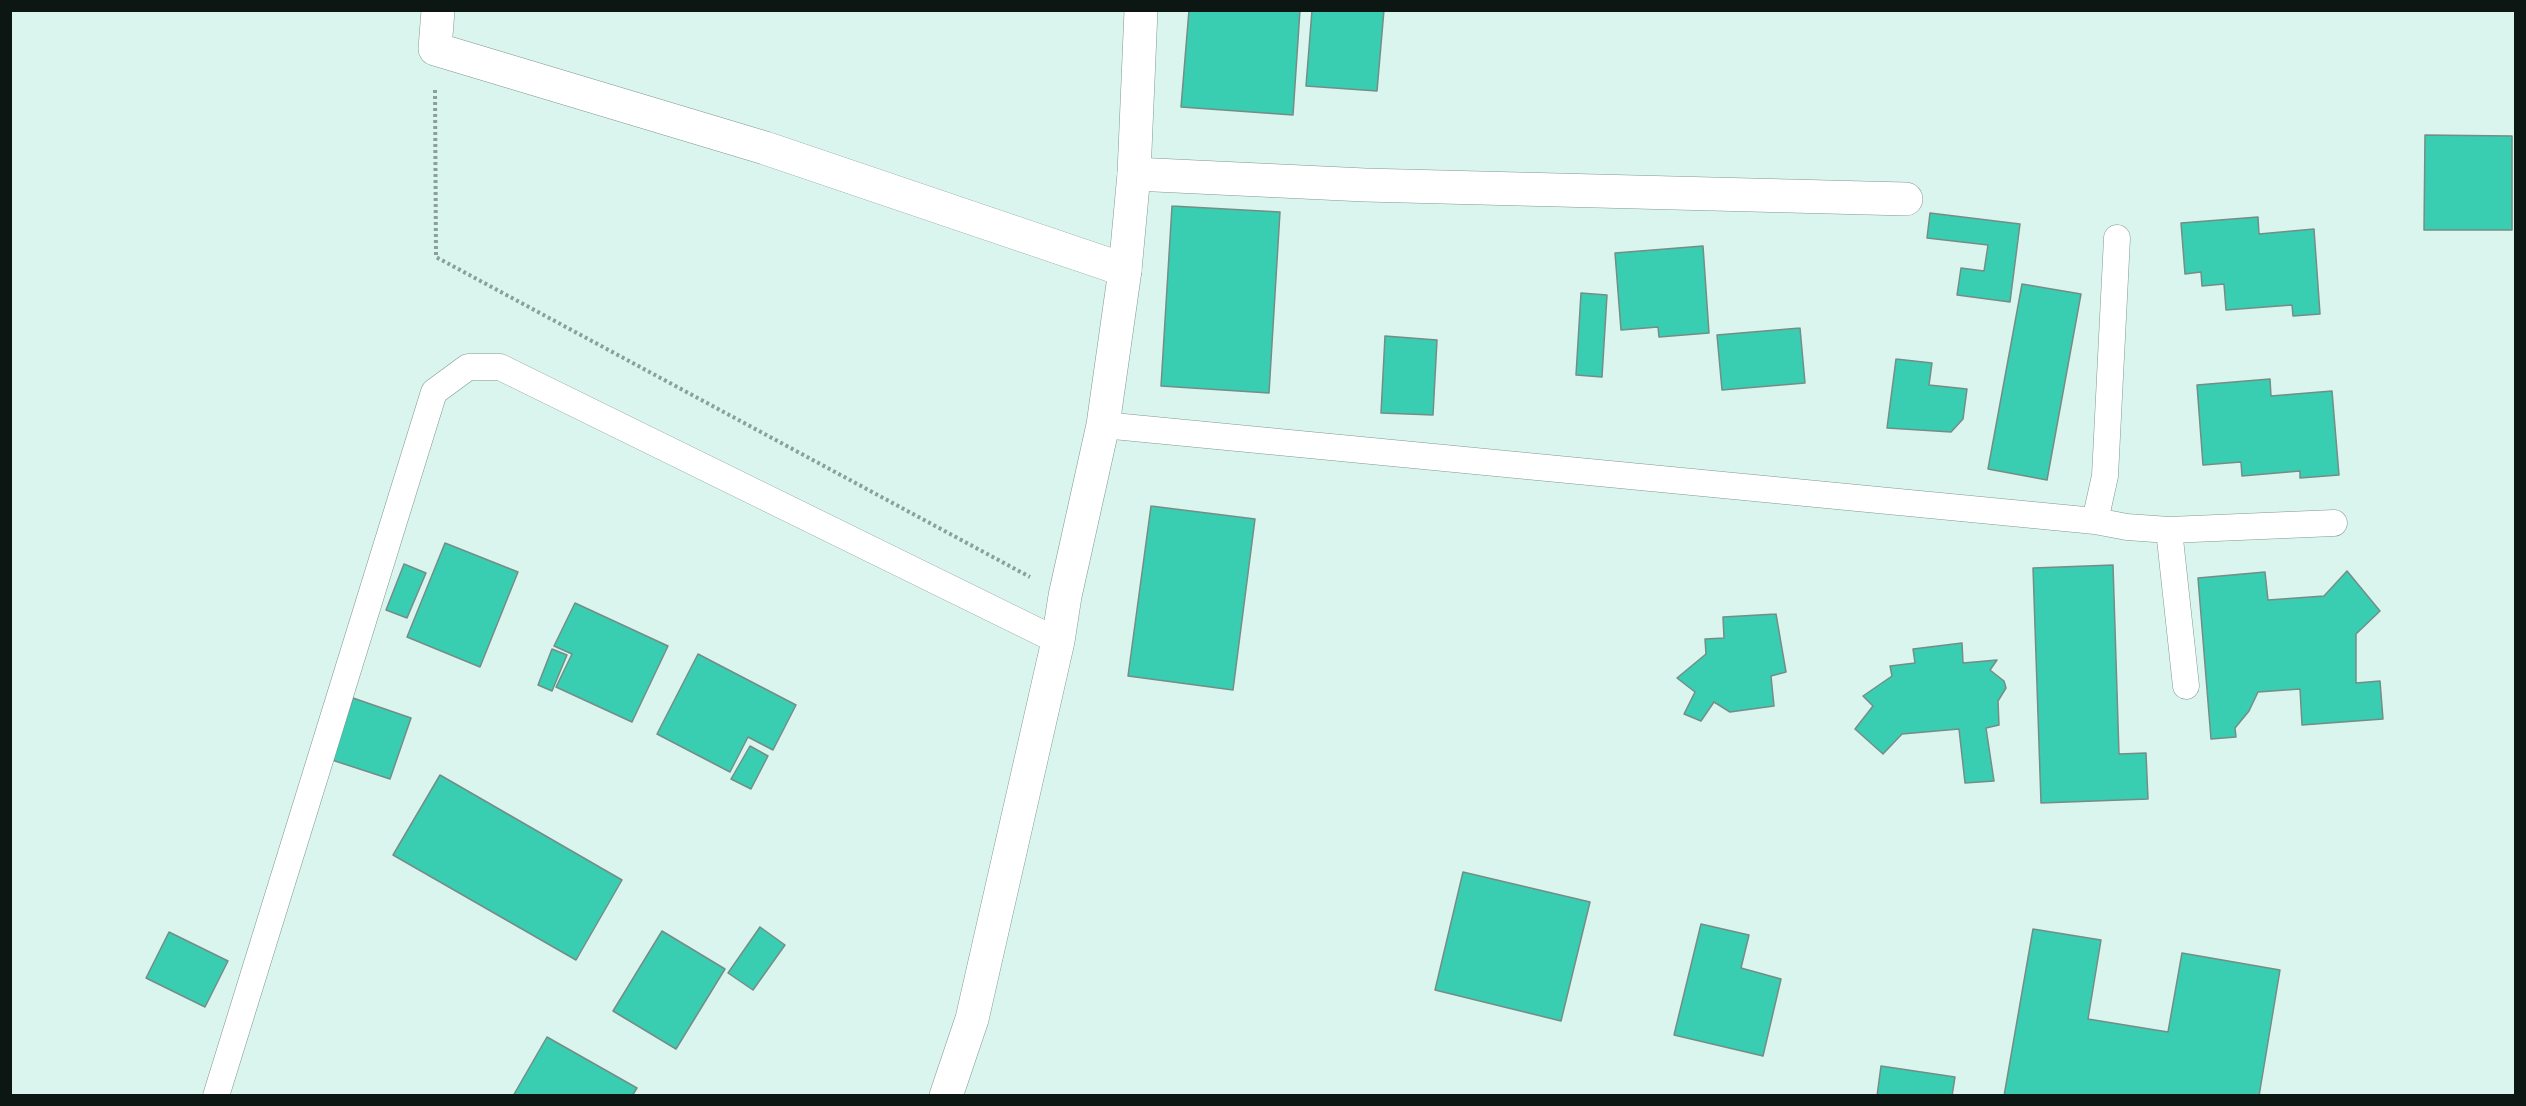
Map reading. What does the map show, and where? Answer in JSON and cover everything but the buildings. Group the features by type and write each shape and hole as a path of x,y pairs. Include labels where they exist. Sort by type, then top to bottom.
{"street":[{"path":"438,10 435,50 765,148 1125,270"},
{"path":"946,1095 972,1019 1058,640 1065,596 1103,425 1125,270 1134,174 1141,10"},
{"path":"1134,174 1365,185 1906,199"}],"lane":[{"path":"2095,521 2105,476 2117,238"},
{"path":"216,1095 434,392 468,367 500,367 1058,640"},
{"path":"1103,425 2095,521 2127,527 2169,530 2334,523"},
{"path":"2169,530 2186,686"}],"path":[{"path":"435,50 436,256 1065,596"}]}
